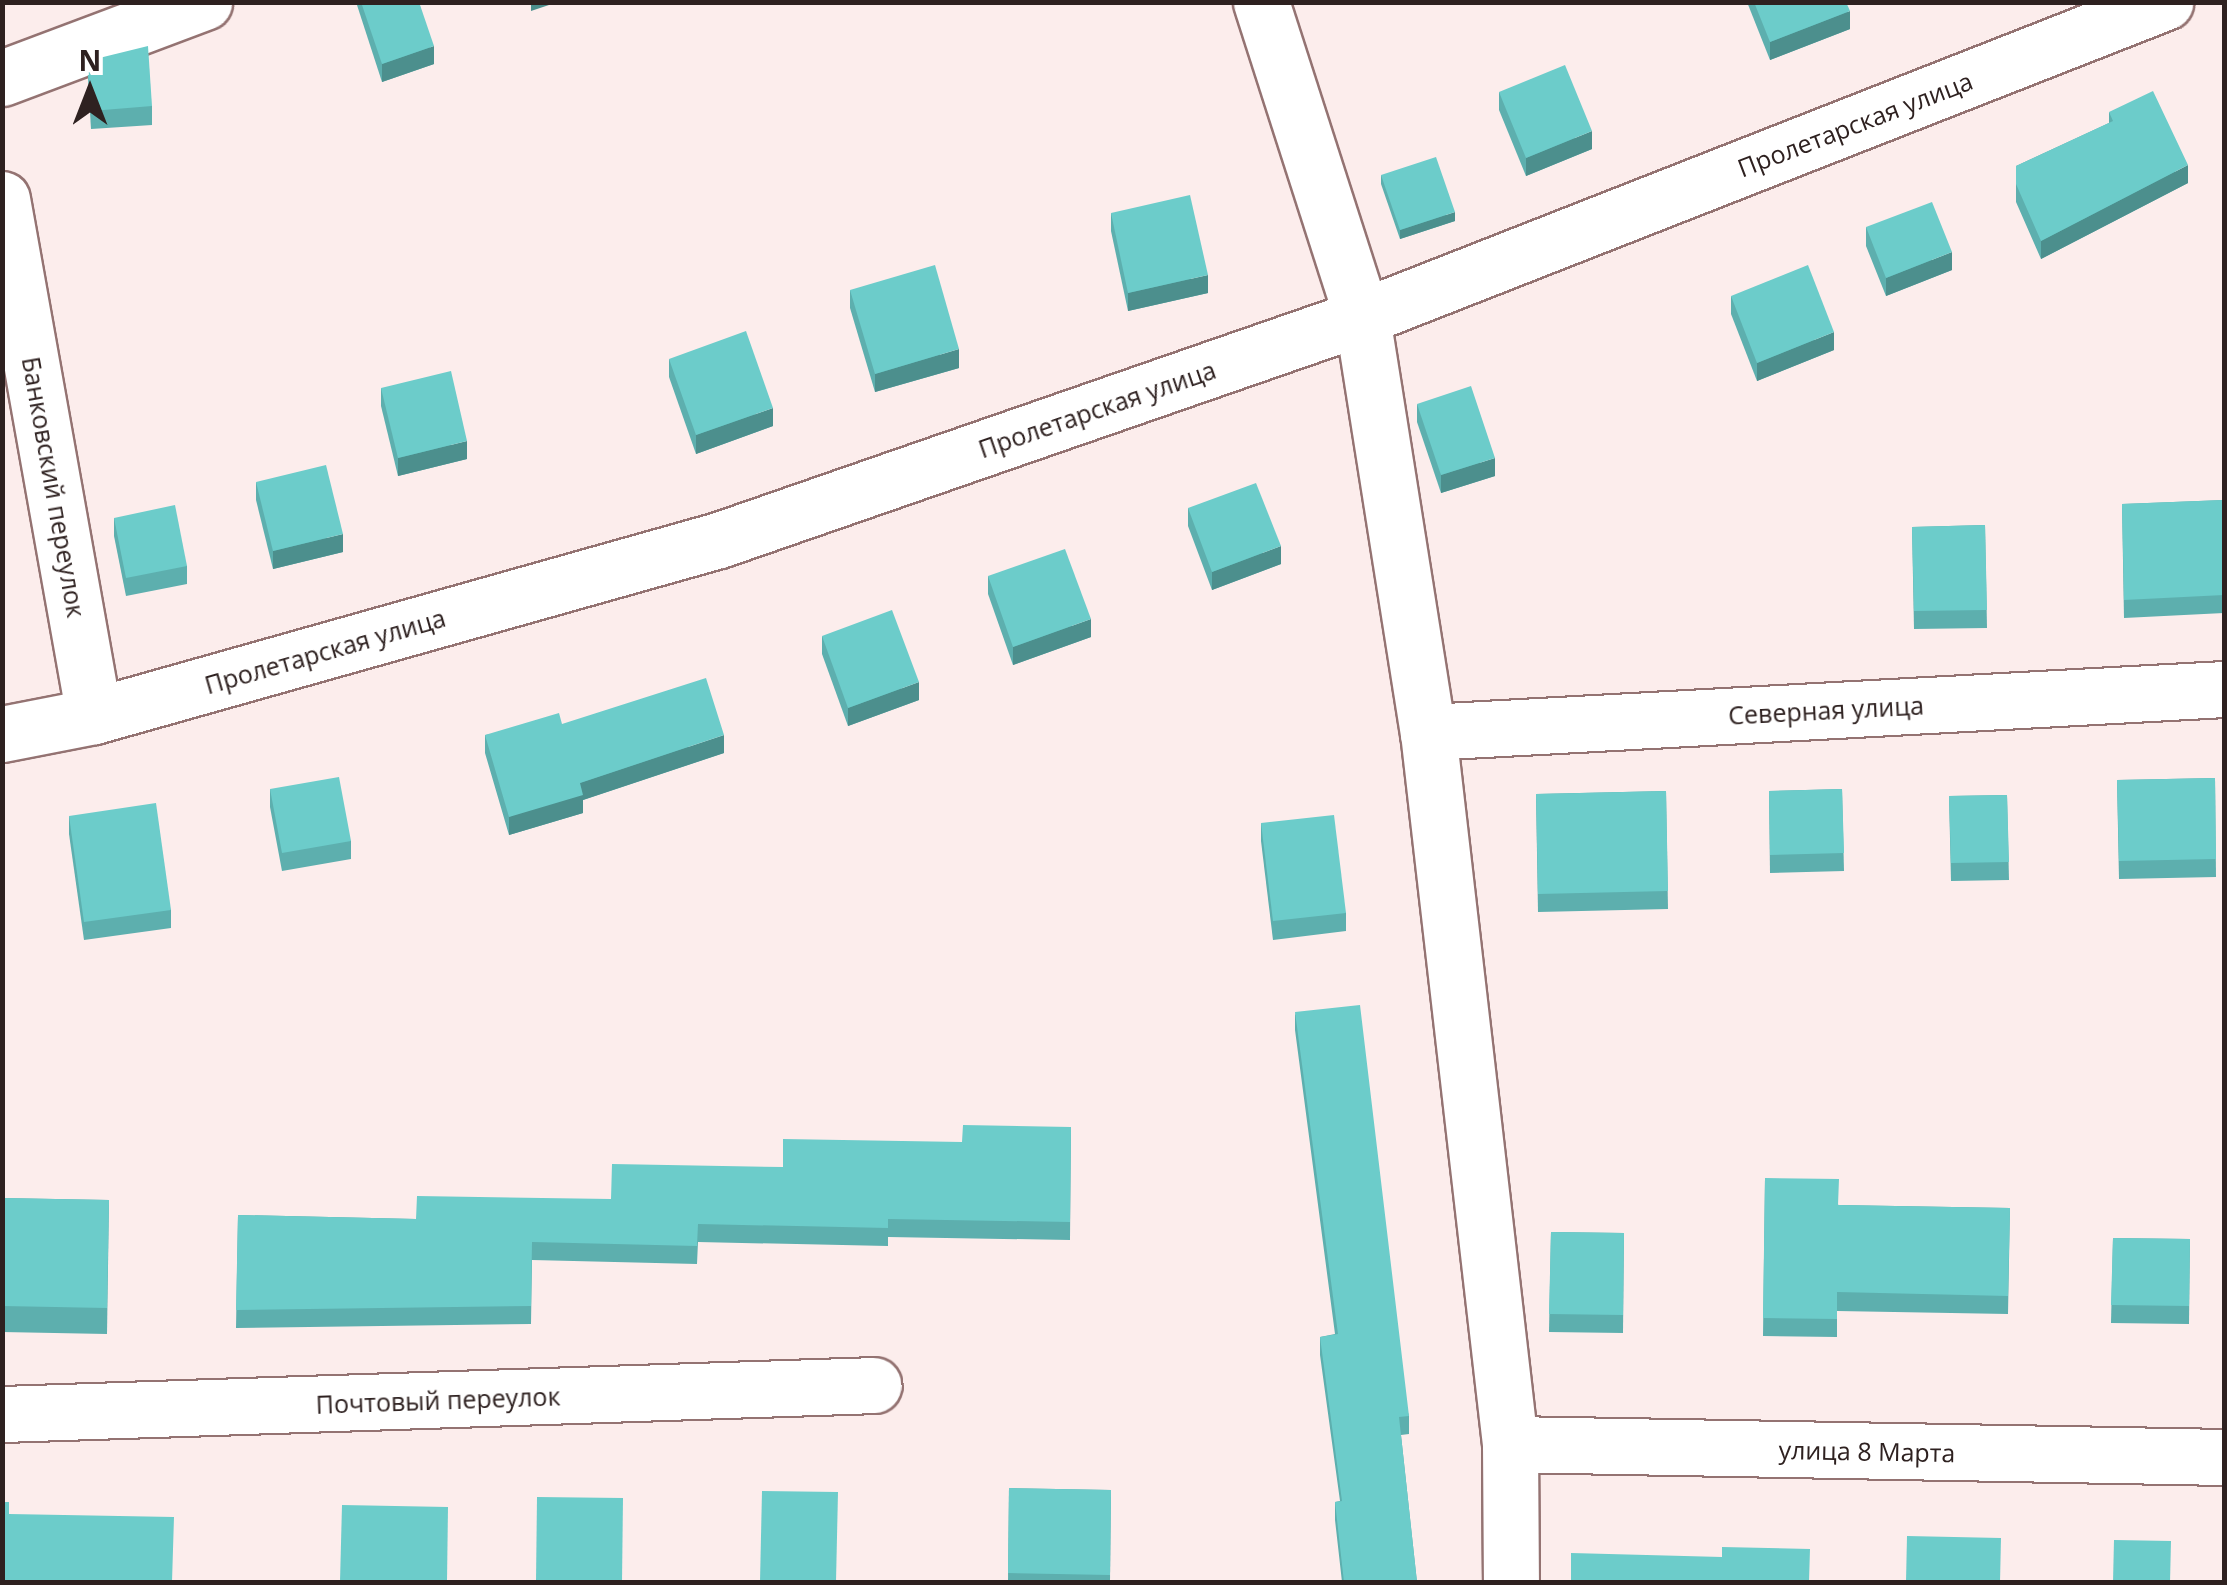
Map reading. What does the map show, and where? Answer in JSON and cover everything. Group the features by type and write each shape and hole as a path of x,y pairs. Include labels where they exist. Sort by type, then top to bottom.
{"street":[{"path":"2,78 204,2"},
{"path":"1261,2 1362,318 1428,732 1510,1444 1510,1582"},
{"name":"Пролетарская улица","path":"2,734 94,716 718,540 1362,318 2166,2"},
{"name":"Банковский переулок","path":"2,199 94,716"},
{"name":"Северная улица","path":"1428,732 2224,688"},
{"name":"Почтовый переулок","path":"2,1414 874,1385"},
{"name":"улица 8 Марта","path":"1510,1444 2224,1457"}],"building":[{"path":"361,2 419,2 434,46 382,64"},
{"path":"1754,2 1846,2 1850,11 1770,42"},
{"path":"148,46 152,106 91,111 87,61"},
{"path":"1565,65 1592,131 1526,158 1499,92"},
{"path":"2153,91 2188,165 2041,241 2016,184 2016,166 2113,121 2109,112"},
{"path":"1436,157 1455,212 1400,230 1381,175"},
{"path":"1190,195 1208,275 1128,293 1111,213"},
{"path":"1932,202 1952,252 1886,278 1866,227"},
{"path":"935,265 959,349 875,374 850,290"},
{"path":"1808,265 1834,332 1757,363 1731,296"},
{"path":"746,331 773,408 696,435 669,359"},
{"path":"451,371 467,441 398,458 381,388"},
{"path":"1471,386 1495,458 1441,475 1417,404"},
{"path":"326,465 343,534 273,551 256,482"},
{"path":"1256,483 1281,546 1212,572 1188,508"},
{"path":"2224,500 2224,595 2124,600 2122,504"},
{"path":"175,505 187,566 126,578 114,518"},
{"path":"1985,525 1987,610 1914,611 1912,527"},
{"path":"1065,549 1091,619 1013,647 988,576"},
{"path":"892,610 919,682 848,708 822,636"},
{"path":"706,678 724,735 580,783 583,795 509,817 485,735 559,713 562,724"},
{"path":"339,777 351,841 282,853 270,789"},
{"path":"2215,778 2216,859 2119,861 2117,780"},
{"path":"1842,789 1844,853 1770,855 1769,791"},
{"path":"1666,791 1668,891 1538,894 1536,794"},
{"path":"2007,795 2009,862 1951,863 1949,796"},
{"path":"156,803 171,910 84,922 69,816"},
{"path":"1334,815 1346,913 1273,921 1261,823"},
{"path":"1360,1005 1409,1416 1399,1417 1417,1582 1344,1582 1335,1502 1342,1501 1320,1337 1338,1334 1295,1012"},
{"path":"963,1125 1071,1127 1070,1222 888,1219 888,1228 698,1224 697,1246 532,1242 531,1306 236,1310 238,1215 416,1219 417,1196 611,1199 612,1164 783,1167 783,1139 962,1142"},
{"path":"1765,1178 1839,1179 1838,1205 2010,1208 2008,1296 1837,1292 1837,1319 1763,1318"},
{"path":"2,1198 109,1200 107,1308 2,1306"},
{"path":"1551,1232 1624,1233 1623,1315 1549,1314"},
{"path":"2113,1238 2190,1239 2189,1306 2111,1305"},
{"path":"1009,1488 1111,1490 1110,1575 1008,1573"},
{"path":"762,1491 838,1492 836,1582 760,1582"},
{"path":"537,1497 623,1498 622,1582 536,1582"},
{"path":"2,1502 9,1502 9,1514 174,1517 172,1582 2,1582"},
{"path":"342,1505 448,1507 447,1582 340,1582"},
{"path":"1907,1536 2001,1538 2000,1582 1906,1582"},
{"path":"2114,1540 2171,1541 2170,1582 2113,1582"},
{"path":"1722,1547 1810,1549 1809,1582 1571,1582 1571,1553 1722,1557"}]}
